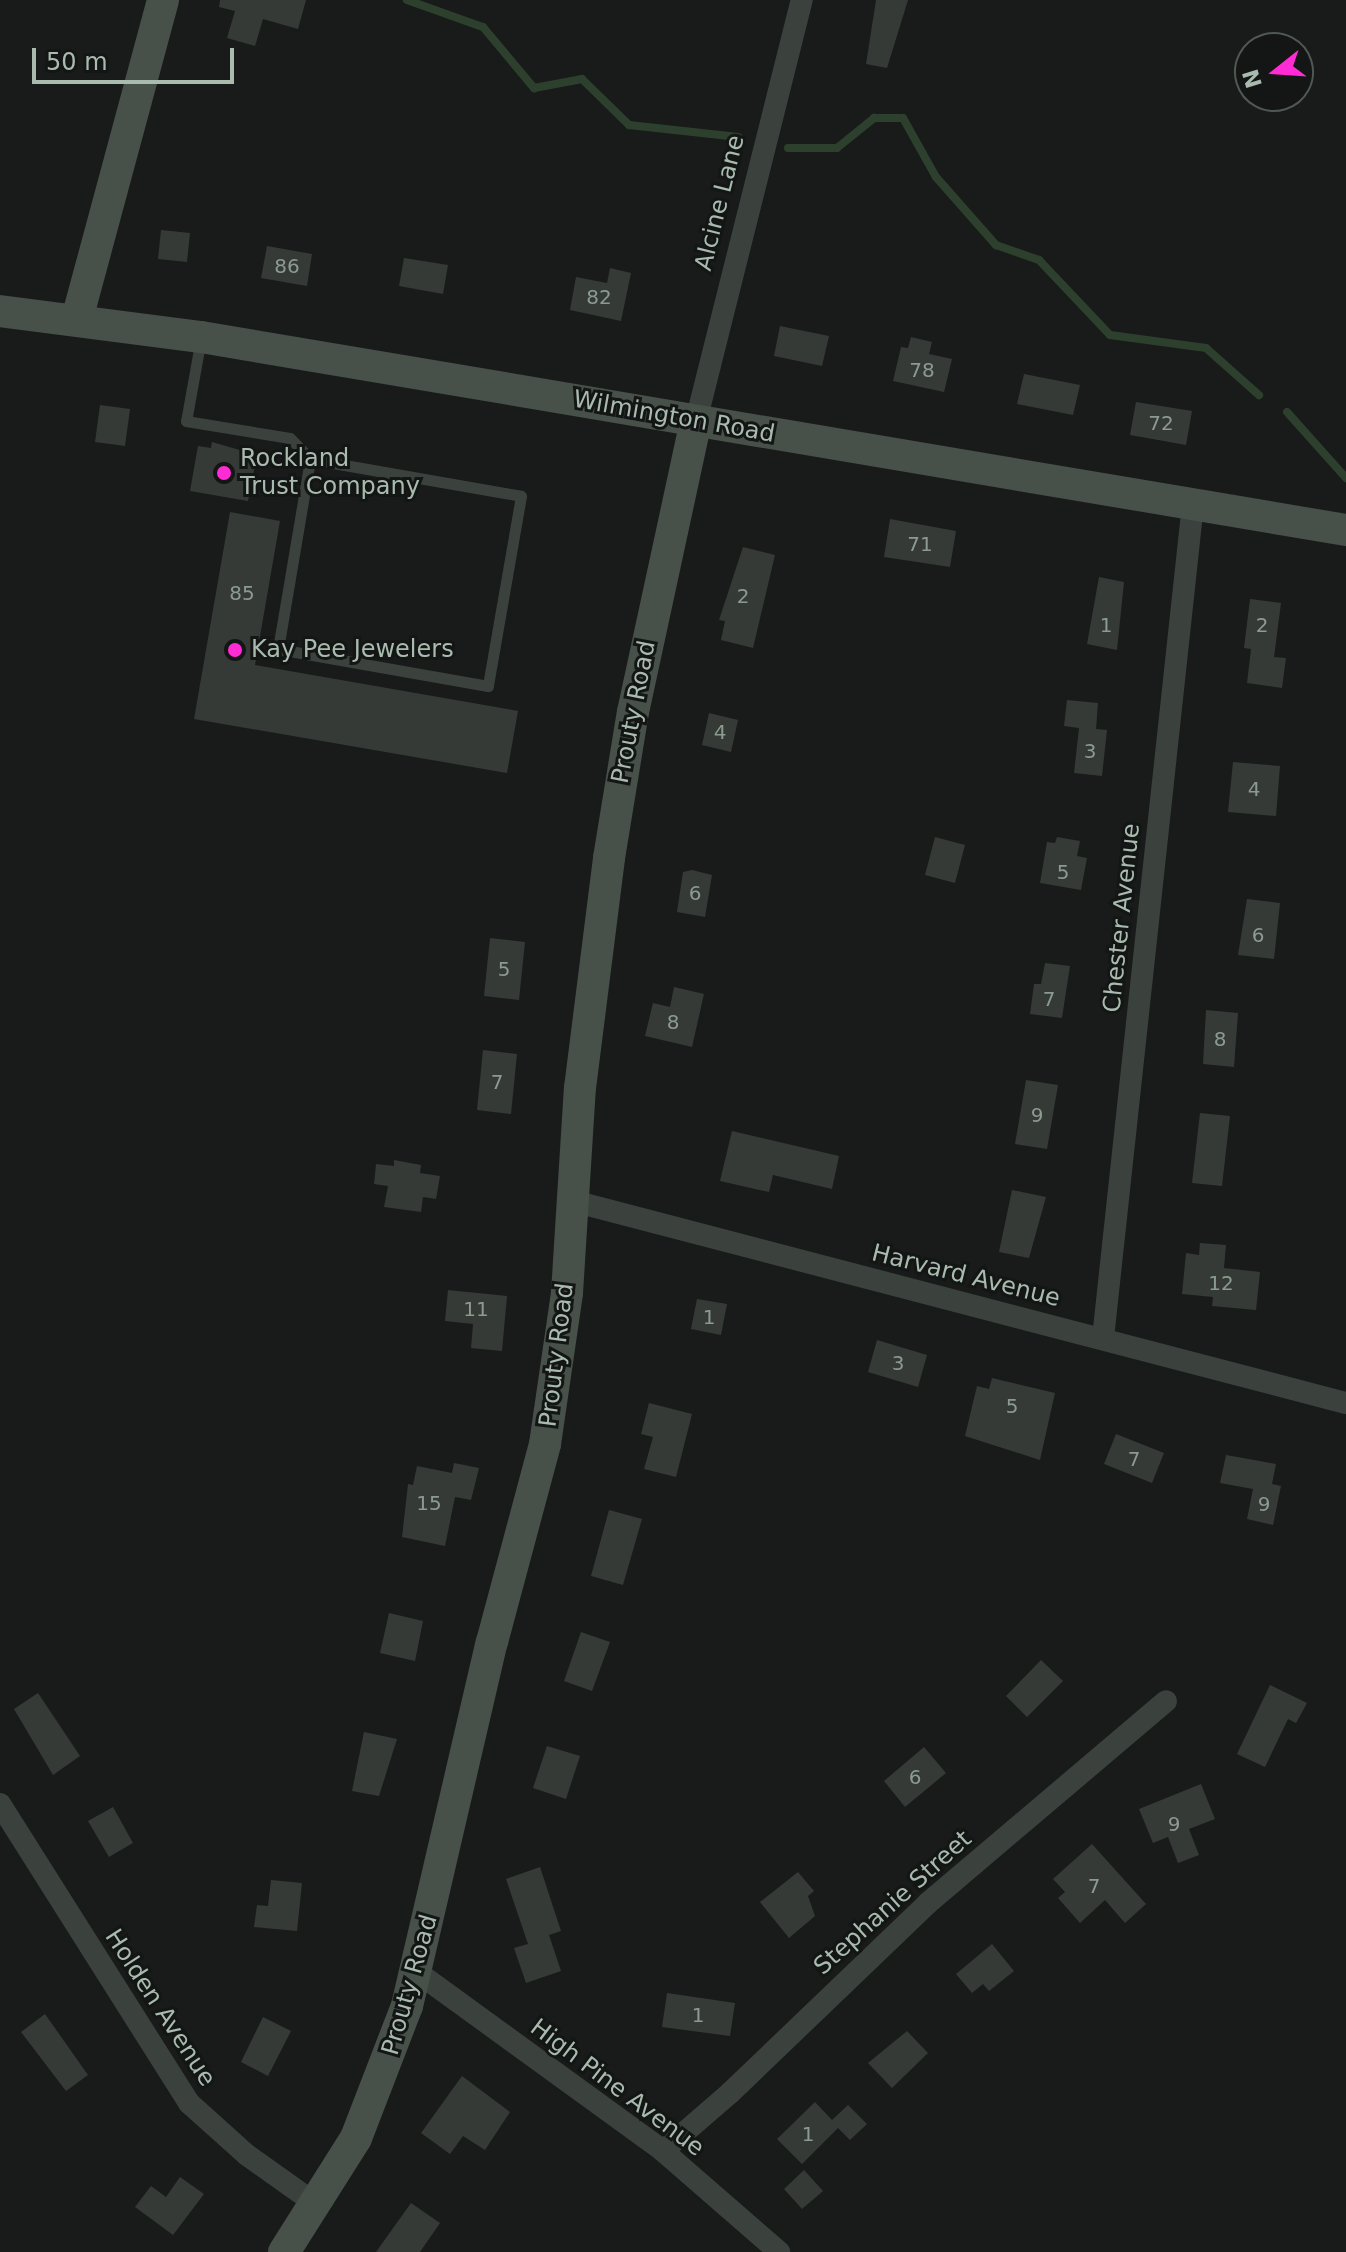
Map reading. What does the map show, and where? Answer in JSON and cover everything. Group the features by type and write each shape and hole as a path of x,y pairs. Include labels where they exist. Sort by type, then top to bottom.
{"street":[{"path":"77,319 163,0"},
{"name":"Alcine Lane","path":"696,421 802,0"},
{"name":"Wilmington Road","path":"0,311 201,337 1346,530"},
{"name":"Prouty Road","path":"284,2252 350,2149 376,2093 417,1972 492,1642 545,1444 567,1293 580,1088 620,786 696,421"},
{"name":"Chester Avenue","path":"1103,1338 1193,504"},
{"name":"Harvard Avenue","path":"573,1201 1346,1403"},
{"name":"Stephanie Street","path":"663,2151 928,1903 1166,1701"},
{"name":"Holden Avenue","path":"0,1804 189,2103 238,2148 316,2204"},
{"name":"High Pine Avenue","path":"417,1972 663,2151 779,2252"}],"lane":[{"path":"201,337 186,421 290,438 310,459 521,496 488,686 278,649 310,459"}],"building":[{"path":"220,0 306,0 298,29 263,19 255,46 227,38 235,11 219,7"},
{"path":"876,0 908,0 887,68 866,64"},
{"path":"161,230 190,233 187,262 158,259"},
{"path":"267,246 312,254 307,286 261,278"},
{"path":"404,258 448,265 443,294 399,286"},
{"path":"610,268 631,273 621,321 570,310 576,277 607,283"},
{"path":"780,326 829,336 822,366 774,356"},
{"path":"911,337 932,342 929,354 952,359 944,392 893,381 901,347 908,348"},
{"path":"1024,374 1080,385 1073,415 1017,404"},
{"path":"1136,402 1192,411 1186,445 1130,435"},
{"path":"100,405 130,409 125,446 95,442"},
{"name":"Rockland Trust Company","path":"212,442 257,455 248,501 190,491 198,446 211,448"},
{"path":"230,512 280,521 255,665 518,711 507,773 194,719"},
{"path":"890,519 956,531 950,567 884,557"},
{"path":"743,547 775,555 753,648 721,640 725,621 719,620"},
{"path":"1099,577 1124,582 1117,650 1087,644"},
{"path":"1250,599 1281,603 1274,657 1286,658 1282,688 1247,683 1251,649 1244,648"},
{"path":"1067,700 1098,703 1096,729 1107,730 1102,776 1074,773 1079,728 1064,726"},
{"path":"709,713 738,720 731,752 702,745"},
{"path":"1233,762 1280,766 1276,816 1228,812"},
{"path":"935,837 965,845 955,883 925,875"},
{"path":"1057,837 1080,841 1077,856 1087,858 1081,890 1040,883 1047,842 1055,843"},
{"path":"692,870 712,875 705,917 677,912 683,872"},
{"path":"1247,899 1280,903 1274,959 1238,955"},
{"path":"490,938 525,942 519,1000 484,996"},
{"path":"1045,963 1070,966 1062,1018 1030,1014 1034,984 1041,984"},
{"path":"674,987 704,994 692,1047 645,1036 653,1003 670,1007"},
{"path":"1206,1010 1238,1013 1234,1067 1203,1064"},
{"path":"483,1050 517,1054 511,1114 477,1110"},
{"path":"1026,1080 1058,1085 1047,1149 1015,1144"},
{"path":"1200,1113 1230,1116 1222,1186 1192,1183"},
{"path":"732,1131 839,1156 832,1189 773,1175 769,1192 720,1181"},
{"path":"394,1160 421,1165 420,1173 440,1176 436,1199 423,1197 421,1212 384,1207 388,1186 374,1184 376,1164 394,1166"},
{"path":"1012,1190 1046,1197 1029,1258 999,1252"},
{"path":"1200,1243 1226,1245 1224,1268 1260,1272 1256,1310 1212,1306 1213,1297 1182,1294 1186,1253 1199,1255"},
{"path":"448,1290 507,1296 502,1351 471,1348 473,1324 445,1321"},
{"path":"697,1299 727,1304 721,1335 691,1329"},
{"path":"877,1340 927,1355 918,1387 868,1372"},
{"path":"992,1378 1055,1393 1040,1460 965,1436 977,1386 989,1389"},
{"path":"649,1403 692,1414 676,1477 644,1469 653,1437 641,1434"},
{"path":"1116,1434 1164,1453 1152,1483 1104,1464"},
{"path":"1226,1455 1276,1464 1272,1484 1281,1486 1273,1525 1247,1519 1253,1489 1220,1483"},
{"path":"454,1463 479,1468 471,1500 455,1497 445,1546 402,1537 408,1484 413,1485 417,1466 452,1473"},
{"path":"609,1510 642,1519 623,1585 591,1576"},
{"path":"389,1613 423,1621 415,1661 380,1653"},
{"path":"581,1632 610,1642 592,1691 564,1681"},
{"path":"1041,1660 1063,1681 1027,1717 1006,1696"},
{"path":"1270,1685 1307,1703 1296,1723 1288,1719 1265,1767 1237,1754"},
{"path":"38,1693 80,1756 53,1775 14,1709"},
{"path":"364,1732 397,1739 379,1796 352,1791"},
{"path":"547,1746 580,1756 566,1799 533,1788"},
{"path":"924,1747 946,1773 905,1807 884,1781"},
{"path":"1201,1784 1215,1819 1189,1829 1199,1855 1178,1863 1168,1837 1153,1843 1139,1809"},
{"path":"113,1807 133,1843 109,1857 88,1821"},
{"path":"1092,1844 1146,1904 1125,1923 1105,1900 1080,1923 1058,1898 1065,1892 1053,1879"},
{"path":"540,1867 561,1931 549,1935 561,1971 526,1983 514,1948 528,1944 506,1879"},
{"path":"798,1872 814,1891 808,1896 815,1916 789,1938 760,1902"},
{"path":"271,1880 302,1883 297,1931 254,1927 257,1905 268,1906"},
{"path":"992,1944 1014,1971 989,1991 983,1984 972,1993 956,1974"},
{"path":"667,1993 735,2003 730,2036 662,2027"},
{"path":"45,2014 88,2075 66,2091 21,2032"},
{"path":"263,2017 291,2031 268,2076 241,2062"},
{"path":"907,2031 928,2053 892,2088 868,2063"},
{"path":"462,2076 510,2112 485,2150 463,2136 450,2154 421,2133"},
{"path":"815,2102 832,2120 848,2105 867,2124 850,2140 838,2128 802,2164 777,2139"},
{"path":"804,2170 823,2191 802,2209 784,2189"},
{"path":"180,2177 204,2194 173,2235 135,2207 151,2186 166,2197"},
{"path":"411,2203 440,2223 420,2252 376,2252"}],"waterway":[{"path":"407,0 483,27 534,88 582,79 629,125 738,137"},
{"path":"788,148 837,148 874,118 903,118 936,177 996,245 1039,260 1110,335 1206,348 1259,395"},
{"path":"1287,412 1346,478"}],"place":[{"name":"Rockland Trust Company","path":"224,473"},
{"name":"Kay Pee Jewelers","path":"235,650"}]}
